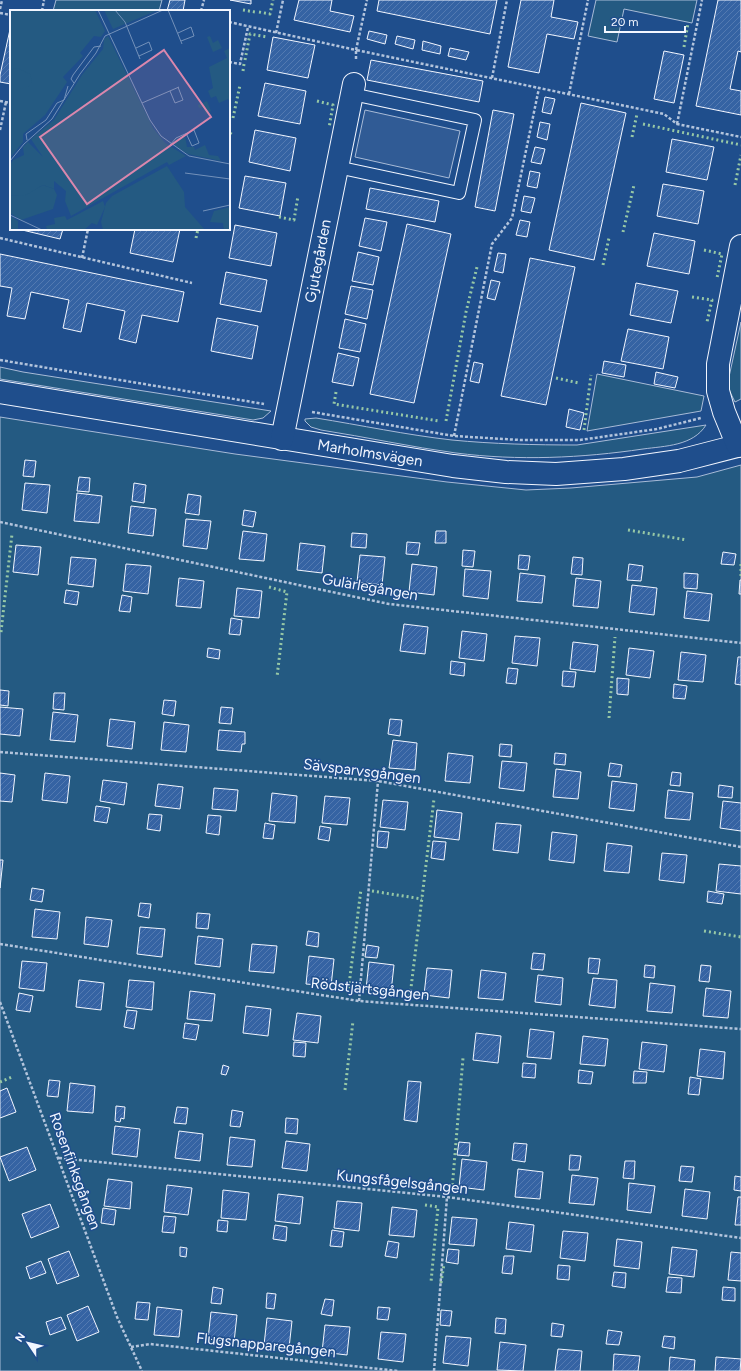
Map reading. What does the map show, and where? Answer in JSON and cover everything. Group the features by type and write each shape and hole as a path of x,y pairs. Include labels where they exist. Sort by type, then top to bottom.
{"street":[{"name":"Gjutegården","path":"282,439 353,89"},
{"path":"740,445 724,412 718,391 718,364 739,268 741,246"},
{"name":"Marholmsvägen","path":"0,392 452,466 506,472 556,474 624,470 678,461 740,445"}],"lane":[{"path":"337,168 459,194 475,120 353,89"}],"path":[{"path":"0,9 2,0"},
{"path":"42,10 44,0"},
{"path":"201,10 204,0"},
{"path":"276,33 283,0"},
{"path":"356,50 367,0"},
{"path":"492,78 507,0"},
{"path":"569,94 588,0"},
{"path":"677,124 702,0"},
{"path":"0,13 10,15"},
{"path":"230,22 664,114 677,124 741,137"},
{"path":"230,62 240,64 248,27"},
{"path":"454,436 492,244 512,218 539,88"},
{"path":"0,101 10,103"},
{"path":"0,130 6,102"},
{"path":"82,258 88,230"},
{"path":"0,238 192,282"},
{"path":"0,360 454,436 520,440 580,440 657,429 724,412"},
{"name":"Gulärlegången","path":"0,522 389,604 741,643"},
{"name":"Sävsparvsgången","path":"0,752 378,781 741,848"},
{"path":"359,1001 378,781"},
{"name":"Rödstjärtsgången","path":"0,944 359,1001 741,1029"},
{"name":"Rosenfinksgången","path":"0,1002 117,1317 142,1371"},
{"name":"Kungsfågelsgången","path":"59,1158 446,1196 741,1238"},
{"path":"434,1371 446,1196"},
{"name":"Flugsnapparegången","path":"131,1347 150,1344 398,1371"}],"shaded area":[{"path":"56,0 162,0 159,10 53,10"},
{"path":"596,0 697,0 692,23 624,9 617,42 588,36"},
{"path":"365,110 460,131 449,178 355,157"},
{"path":"741,322 741,399 735,402 727,386"},
{"path":"0,367 23,372 271,411 263,418 253,420 0,379"},
{"path":"597,374 704,396 701,411 587,431"},
{"path":"0,417 235,454 447,482 526,490 571,488 697,477 741,465 741,1371 0,1371"},
{"path":"316,418 401,433 452,440 546,445 577,445 706,425 694,437 669,446 597,455 526,458 456,453 422,448 321,430 311,427 305,421 305,419"}],"building":[{"path":"170,0 185,0 183,10 167,10"},
{"path":"230,0 251,0 251,4"},
{"path":"299,0 332,0 330,11 354,16 350,32 294,20"},
{"path":"379,0 497,0 490,34 377,11"},
{"path":"521,0 554,0 551,17 578,22 574,39 547,34 539,73 508,67"},
{"path":"718,0 741,0 741,52 738,51 730,89 741,91 741,115 696,106"},
{"path":"10,30 10,84 0,82 0,75"},
{"path":"369,31 387,35 385,44 367,39"},
{"path":"397,36 415,40 413,49 395,44"},
{"path":"273,37 315,45 308,78 267,70"},
{"path":"423,41 441,46 440,54 422,50"},
{"path":"450,48 469,52 466,60 448,56"},
{"path":"664,51 684,55 674,103 654,99"},
{"path":"371,60 483,81 479,102 367,80"},
{"path":"265,83 306,91 300,124 258,116"},
{"path":"545,97 555,99 551,114 542,112"},
{"path":"581,103 626,113 594,260 549,250"},
{"path":"493,110 514,114 495,211 475,207"},
{"path":"540,122 550,124 547,140 537,137"},
{"path":"255,130 296,138 290,171 249,162"},
{"path":"672,139 714,147 707,180 666,172"},
{"path":"535,147 545,149 541,164 531,162"},
{"path":"530,171 540,173 537,188 527,186"},
{"path":"245,176 286,183 280,216 239,208"},
{"path":"663,184 704,191 698,224 657,216"},
{"path":"370,188 439,201 435,222 366,209"},
{"path":"524,196 535,198 531,213 521,211"},
{"path":"365,218 387,222 381,251 359,246"},
{"path":"520,220 530,222 527,237 516,235"},
{"path":"407,224 451,234 414,403 370,394"},
{"path":"235,225 277,233 271,266 229,258"},
{"path":"22,230 63,230 60,239"},
{"path":"135,230 180,230 173,262 130,253"},
{"path":"654,233 695,241 689,274 647,266"},
{"path":"358,252 379,257 373,285 352,281"},
{"path":"498,253 506,254 503,273 494,271"},
{"path":"0,254 184,292 178,322 142,315 136,343 119,339 125,311 87,303 81,332 63,328 69,300 31,292 25,319 7,316 12,288 0,286"},
{"path":"530,258 575,267 546,405 501,396"},
{"path":"226,272 267,280 261,312 220,304"},
{"path":"491,280 500,282 495,300 487,298"},
{"path":"636,283 678,291 671,323 630,315"},
{"path":"351,286 373,290 367,319 345,314"},
{"path":"217,318 258,326 252,359 211,351"},
{"path":"345,319 366,324 360,352 339,348"},
{"path":"628,329 669,337 663,369 621,361"},
{"path":"338,353 359,358 353,386 332,382"},
{"path":"604,361 626,365 624,377 602,373"},
{"path":"474,362 483,364 479,383 470,381"},
{"path":"656,372 678,377 675,388 654,384"},
{"path":"569,409 584,413 580,430 566,427"},
{"path":"25,460 36,461 34,477 23,476"},
{"path":"79,477 90,478 89,492 77,491"},
{"path":"25,483 50,485 47,513 22,510"},
{"path":"134,483 146,485 144,503 132,501"},
{"path":"77,493 102,496 99,523 74,521"},
{"path":"188,494 201,496 199,515 185,513"},
{"path":"131,506 156,509 153,536 128,533"},
{"path":"244,510 256,512 253,527 242,525"},
{"path":"186,519 211,521 207,549 183,546"},
{"path":"243,531 267,534 264,561 239,559"},
{"path":"436,531 446,531 446,543 435,543"},
{"path":"352,533 367,534 366,548 351,547"},
{"path":"407,542 420,543 418,555 406,554"},
{"path":"300,543 325,546 322,573 297,570"},
{"path":"16,545 41,547 38,575 13,572"},
{"path":"463,550 475,551 473,567 462,566"},
{"path":"723,552 736,554 734,565 721,564"},
{"path":"360,555 385,557 382,585 357,582"},
{"path":"519,555 530,556 528,570 518,569"},
{"path":"71,557 96,559 93,587 68,584"},
{"path":"573,557 583,558 582,575 571,574"},
{"path":"126,564 151,566 148,594 123,591"},
{"path":"412,564 437,567 434,595 409,592"},
{"path":"629,564 643,566 641,581 627,580"},
{"path":"465,569 491,571 488,599 463,596"},
{"path":"520,573 545,576 542,603 517,601"},
{"path":"684,573 698,574 697,589 684,588"},
{"path":"179,578 204,581 201,608 176,606"},
{"path":"576,578 601,581 598,608 573,606"},
{"path":"740,580 741,594 739,594"},
{"path":"632,585 657,588 654,615 629,612"},
{"path":"237,588 262,591 259,618 234,616"},
{"path":"66,590 79,592 77,605 64,603"},
{"path":"687,591 712,594 709,621 684,618"},
{"path":"122,595 132,597 130,612 119,611"},
{"path":"231,618 242,620 240,635 229,634"},
{"path":"404,624 428,627 425,654 400,651"},
{"path":"462,631 487,634 484,661 459,658"},
{"path":"515,636 540,638 537,666 512,663"},
{"path":"573,642 598,645 595,672 570,669"},
{"path":"208,648 220,650 219,659 207,657"},
{"path":"629,648 654,651 650,678 626,675"},
{"path":"681,652 706,655 703,682 678,680"},
{"path":"738,657 741,657 741,685 735,684"},
{"path":"451,661 465,663 464,676 450,674"},
{"path":"508,668 518,669 516,684 506,683"},
{"path":"563,671 576,672 574,687 562,686"},
{"path":"617,678 629,679 628,695 617,694"},
{"path":"674,684 687,686 685,699 673,698"},
{"path":"0,690 9,691 8,706 0,705"},
{"path":"54,693 65,693 64,710 53,709"},
{"path":"164,700 176,701 174,716 162,714"},
{"path":"0,707 23,709 20,736 0,734"},
{"path":"221,707 233,708 231,724 219,723"},
{"path":"53,712 78,715 75,742 50,740"},
{"path":"110,719 135,722 132,749 107,746"},
{"path":"390,719 402,720 400,736 388,734"},
{"path":"164,722 189,725 186,752 161,750"},
{"path":"219,730 245,732 245,744 242,744 241,752 217,750"},
{"path":"393,740 417,743 415,770 389,768"},
{"path":"500,744 512,745 511,757 499,756"},
{"path":"448,753 473,756 470,783 445,781"},
{"path":"555,753 566,754 565,765 554,764"},
{"path":"502,761 527,763 524,791 499,788"},
{"path":"610,763 622,765 620,777 608,776"},
{"path":"556,769 581,772 578,799 553,797"},
{"path":"672,772 681,773 680,786 670,785"},
{"path":"0,773 15,775 12,802 0,801"},
{"path":"45,773 70,776 67,803 42,800"},
{"path":"103,780 127,783 124,805 100,801"},
{"path":"612,781 637,784 634,811 609,808"},
{"path":"158,784 183,787 180,809 155,806"},
{"path":"719,785 733,787 732,798 718,797"},
{"path":"214,788 238,790 236,811 212,809"},
{"path":"668,790 693,793 690,820 665,818"},
{"path":"272,793 297,796 295,823 269,821"},
{"path":"325,796 350,798 347,825 322,823"},
{"path":"383,800 408,802 405,830 380,827"},
{"path":"723,801 741,803 741,831 720,828"},
{"path":"96,806 110,808 107,823 94,821"},
{"path":"437,810 462,813 459,840 434,837"},
{"path":"149,814 162,815 160,831 147,829"},
{"path":"208,815 221,816 219,835 206,833"},
{"path":"265,823 275,825 273,839 263,838"},
{"path":"496,823 521,825 518,853 493,850"},
{"path":"320,826 331,828 329,841 318,839"},
{"path":"378,831 389,832 387,848 377,847"},
{"path":"552,832 577,835 574,863 549,860"},
{"path":"433,841 446,842 444,860 431,858"},
{"path":"607,843 632,846 629,873 604,871"},
{"path":"662,853 687,855 684,883 659,880"},
{"path":"0,860 3,860 0,888"},
{"path":"719,864 741,866 741,894 716,891"},
{"path":"32,888 44,890 42,902 30,900"},
{"path":"708,891 724,894 722,904 707,902"},
{"path":"140,903 151,904 149,918 138,916"},
{"path":"35,909 60,912 57,939 32,937"},
{"path":"197,913 210,914 208,929 196,928"},
{"path":"86,917 112,920 108,947 84,944"},
{"path":"140,927 165,929 162,957 137,954"},
{"path":"308,931 319,933 318,947 306,945"},
{"path":"198,936 223,939 220,967 195,964"},
{"path":"252,944 277,946 274,973 249,971"},
{"path":"367,945 379,947 377,958 365,957"},
{"path":"533,953 545,954 543,970 531,969"},
{"path":"309,956 334,959 331,986 306,984"},
{"path":"589,958 600,959 598,974 588,973"},
{"path":"22,961 47,963 44,991 19,988"},
{"path":"369,962 394,965 391,992 366,989"},
{"path":"645,965 655,966 654,978 644,977"},
{"path":"701,965 711,966 709,982 699,981"},
{"path":"427,968 452,970 449,998 424,995"},
{"path":"481,970 506,973 503,1000 478,998"},
{"path":"538,975 563,978 561,1005 535,1002"},
{"path":"593,978 617,980 615,1008 589,1005"},
{"path":"79,980 104,983 101,1010 76,1007"},
{"path":"129,980 154,982 152,1010 126,1007"},
{"path":"650,983 675,986 672,1013 647,1011"},
{"path":"706,988 731,991 728,1018 703,1016"},
{"path":"190,991 215,994 212,1021 187,1019"},
{"path":"19,993 33,996 30,1012 16,1010"},
{"path":"246,1006 271,1009 268,1036 243,1033"},
{"path":"127,1010 137,1011 134,1029 124,1027"},
{"path":"297,1013 321,1016 318,1043 293,1040"},
{"path":"185,1023 199,1025 196,1040 183,1038"},
{"path":"530,1029 554,1032 551,1059 527,1057"},
{"path":"476,1033 501,1036 498,1063 473,1060"},
{"path":"583,1036 608,1039 605,1066 580,1064"},
{"path":"294,1042 306,1043 305,1057 293,1056"},
{"path":"642,1042 667,1045 664,1072 639,1069"},
{"path":"700,1049 725,1052 723,1079 697,1076"},
{"path":"523,1063 536,1064 535,1078 522,1077"},
{"path":"223,1065 229,1067 226,1075 221,1074"},
{"path":"579,1070 593,1072 591,1084 578,1083"},
{"path":"634,1071 647,1072 646,1083 633,1083"},
{"path":"690,1077 701,1079 699,1095 688,1094"},
{"path":"49,1080 60,1081 58,1097 47,1096"},
{"path":"408,1081 421,1082 417,1122 404,1120"},
{"path":"70,1083 95,1086 93,1113 67,1111"},
{"path":"7,1088 16,1112 0,1118 0,1091"},
{"path":"116,1106 125,1107 124,1119 121,1118 120,1122 115,1121"},
{"path":"177,1107 188,1108 186,1124 174,1123"},
{"path":"232,1110 243,1112 240,1127 230,1126"},
{"path":"286,1118 298,1119 297,1134 285,1133"},
{"path":"115,1126 140,1129 137,1157 112,1154"},
{"path":"179,1131 203,1134 200,1161 175,1158"},
{"path":"230,1137 255,1140 252,1167 227,1165"},
{"path":"286,1141 310,1144 307,1171 282,1168"},
{"path":"459,1142 470,1143 469,1156 457,1155"},
{"path":"514,1143 527,1144 525,1162 512,1160"},
{"path":"27,1147 36,1170 9,1181 0,1157"},
{"path":"570,1155 581,1156 579,1170 569,1170"},
{"path":"462,1159 487,1162 484,1190 459,1187"},
{"path":"625,1161 635,1161 634,1179 623,1178"},
{"path":"681,1166 694,1167 692,1182 679,1181"},
{"path":"518,1169 543,1172 540,1199 515,1197"},
{"path":"572,1175 598,1178 594,1205 569,1203"},
{"path":"735,1176 741,1177 741,1191 734,1190"},
{"path":"108,1179 132,1182 130,1209 104,1206"},
{"path":"629,1183 655,1186 651,1213 627,1210"},
{"path":"167,1185 192,1188 188,1215 164,1212"},
{"path":"685,1189 710,1192 707,1219 682,1216"},
{"path":"223,1190 249,1193 246,1220 221,1218"},
{"path":"278,1194 303,1197 300,1224 275,1221"},
{"path":"738,1197 741,1197 741,1225 735,1225"},
{"path":"337,1201 362,1203 359,1231 334,1228"},
{"path":"50,1204 59,1227 31,1238 22,1214"},
{"path":"392,1207 417,1210 414,1237 389,1235"},
{"path":"103,1208 116,1210 114,1225 101,1223"},
{"path":"164,1216 176,1217 174,1233 162,1232"},
{"path":"452,1217 477,1219 474,1246 449,1244"},
{"path":"218,1220 228,1221 227,1232 217,1231"},
{"path":"509,1222 534,1225 531,1252 506,1249"},
{"path":"275,1225 287,1227 286,1241 273,1239"},
{"path":"332,1230 344,1232 342,1247 330,1246"},
{"path":"563,1231 588,1233 585,1261 560,1258"},
{"path":"617,1239 642,1242 639,1269 614,1266"},
{"path":"388,1241 399,1243 397,1258 385,1256"},
{"path":"180,1247 187,1248 186,1257 180,1256"},
{"path":"672,1247 697,1250 694,1277 669,1274"},
{"path":"448,1249 459,1250 458,1264 446,1262"},
{"path":"69,1251 79,1276 57,1284 48,1259"},
{"path":"731,1252 741,1253 741,1281 728,1280"},
{"path":"504,1256 514,1256 512,1274 502,1273"},
{"path":"41,1261 46,1273 30,1279 26,1267"},
{"path":"558,1265 570,1266 569,1280 557,1279"},
{"path":"614,1272 626,1273 625,1288 612,1286"},
{"path":"668,1277 682,1278 681,1293 666,1292"},
{"path":"213,1287 223,1289 221,1304 211,1303"},
{"path":"723,1287 735,1288 735,1301 722,1300"},
{"path":"267,1293 276,1294 274,1309 266,1308"},
{"path":"325,1299 334,1300 332,1316 321,1314"},
{"path":"137,1302 150,1303 148,1320 135,1319"},
{"path":"88,1306 99,1332 77,1341 67,1315"},
{"path":"157,1307 182,1310 179,1337 154,1335"},
{"path":"378,1307 390,1308 388,1320 377,1319"},
{"path":"441,1310 452,1311 450,1326 440,1325"},
{"path":"211,1312 237,1315 234,1342 208,1339"},
{"path":"61,1317 66,1329 50,1335 46,1322"},
{"path":"267,1318 292,1321 289,1348 264,1345"},
{"path":"496,1318 506,1319 505,1334 495,1333"},
{"path":"552,1323 564,1325 562,1337 551,1336"},
{"path":"325,1325 350,1327 347,1355 322,1352"},
{"path":"608,1330 622,1332 619,1345 606,1344"},
{"path":"381,1332 406,1334 403,1362 378,1359"},
{"path":"446,1336 471,1338 468,1366 443,1363"},
{"path":"664,1336 675,1337 674,1349 662,1347"},
{"path":"500,1342 526,1345 523,1371 497,1370"},
{"path":"558,1349 582,1351 580,1371 555,1371"},
{"path":"614,1354 640,1356 638,1371 613,1371"},
{"path":"670,1357 695,1360 694,1371 669,1371"},
{"path":"716,1357 741,1359 740,1371 715,1371"}],"hedge":[{"path":"259,12 270,14 273,0"},
{"path":"243,10 255,12"},
{"path":"684,47 688,23"},
{"path":"245,60 250,34 267,37"},
{"path":"243,71 244,64"},
{"path":"233,118 240,85"},
{"path":"317,101 333,105 329,128"},
{"path":"632,137 637,114"},
{"path":"643,124 741,145"},
{"path":"735,185 741,155"},
{"path":"623,232 634,185"},
{"path":"279,217 294,220 298,196"},
{"path":"196,238 198,230"},
{"path":"603,265 609,238"},
{"path":"704,250 722,254 717,278"},
{"path":"446,421 466,312 477,267"},
{"path":"692,297 712,300 707,322"},
{"path":"584,430 591,375"},
{"path":"556,378 579,383"},
{"path":"336,392 334,404 439,421"},
{"path":"628,530 687,540"},
{"path":"1,632 12,534"},
{"path":"741,564 741,576"},
{"path":"269,587 287,592 277,677"},
{"path":"609,718 615,637"},
{"path":"410,996 434,799"},
{"path":"348,993 361,889"},
{"path":"372,891 422,899"},
{"path":"704,931 741,937"},
{"path":"345,1090 353,1021"},
{"path":"452,1190 463,1058"},
{"path":"0,1082 12,1077"},
{"path":"425,1205 438,1207 431,1282"},
{"path":"441,1283 444,1264"}]}
